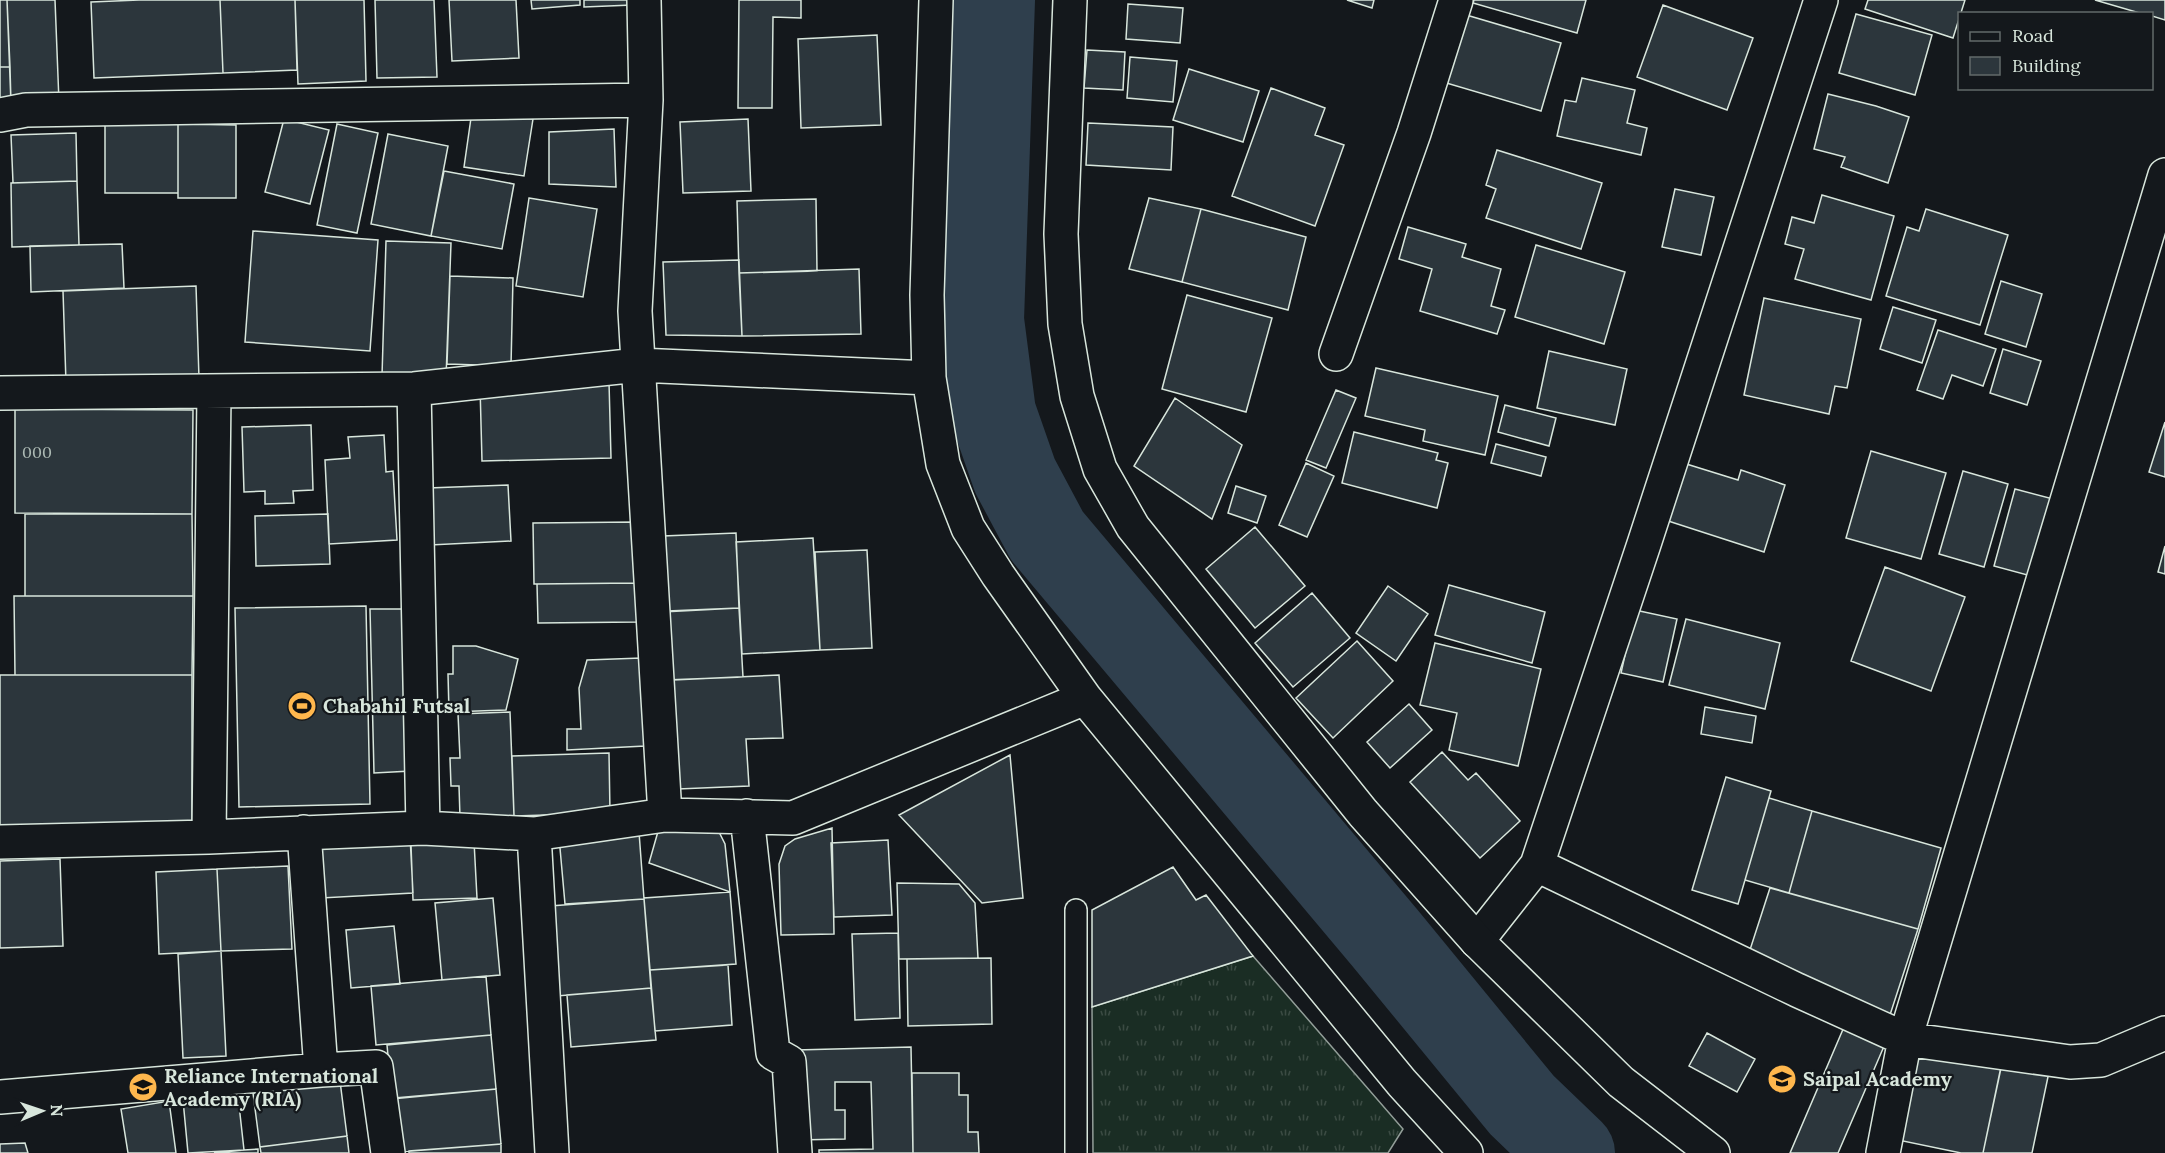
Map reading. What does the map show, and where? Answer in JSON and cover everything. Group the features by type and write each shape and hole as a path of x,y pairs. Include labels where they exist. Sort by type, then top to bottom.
{"street":[{"path":"644,0 646,100 635,311 665,815"},
{"path":"936,0 927,296 929,378 942,464 968,528 998,575 1085,698 1402,1083 1466,1153"},
{"path":"1070,0 1061,234 1065,324 1077,396 1100,468 1133,527 1363,813 1477,941 1622,1082 1713,1153"},
{"path":"1336,354 1414,133 1456,0"},
{"path":"1477,941 1536,866 1644,544 1821,0"},
{"path":"0,115 26,110 646,100"},
{"path":"1883,1153 1905,1039 2165,175"},
{"path":"0,393 414,389 638,365 929,378"},
{"path":"414,389 423,828"},
{"path":"209,837 214,392"},
{"path":"0,842 209,837 423,828 534,834 665,815 793,818 1085,698"},
{"path":"747,816 773,1053 789,1062 795,1153"},
{"path":"304,832 321,1070"},
{"path":"534,834 552,1153"},
{"path":"1536,866 1905,1039 2070,1062 2101,1060 2165,1033"},
{"path":"0,1097 321,1070 376,1068 388,1153"}],"lane":[{"path":"1076,910 1077,1153"}],"green space":[{"path":"1253,956 1403,1129 1388,1153 1093,1153 1092,1007"}],"building":[{"path":"0,0 7,0 10,67 0,67"},
{"path":"7,0 55,0 59,102 11,104"},
{"path":"220,0 223,73 94,78 91,2"},
{"path":"220,0 295,0 297,70 223,73"},
{"path":"295,0 364,0 366,81 298,84"},
{"path":"375,0 434,0 437,77 377,78"},
{"path":"449,0 516,0 519,58 452,61"},
{"path":"531,0 580,0 580,5 532,9"},
{"path":"584,0 632,0 632,5 584,7"},
{"path":"739,0 801,0 801,18 773,17 772,108 738,108"},
{"path":"1347,0 1374,0 1372,8"},
{"path":"1474,0 1586,0 1577,33 1473,3"},
{"path":"1868,0 1965,0 1961,12 1958,12 1958,22 1953,38 1865,9"},
{"path":"2095,0 2165,0 2165,20 2153,16 2153,12 2136,12"},
{"path":"1128,4 1183,8 1180,43 1126,39"},
{"path":"1663,5 1753,38 1727,110 1637,77"},
{"path":"1463,14 1561,43 1541,111 1443,82"},
{"path":"1856,14 1932,35 1915,95 1839,73"},
{"path":"877,35 881,125 801,128 798,39"},
{"path":"1087,50 1125,52 1123,90 1084,88"},
{"path":"1130,57 1177,61 1173,102 1127,98"},
{"path":"0,67 10,67 11,104 0,105"},
{"path":"1189,69 1259,91 1243,142 1173,120"},
{"path":"1582,78 1635,90 1627,123 1647,128 1641,155 1557,136 1565,100 1576,102"},
{"path":"1271,88 1325,108 1315,135 1344,145 1315,226 1232,196"},
{"path":"1828,94 1909,117 1888,183 1841,167 1845,157 1814,149"},
{"path":"472,111 533,119 524,176 464,167"},
{"path":"284,119 329,130 310,204 265,192"},
{"path":"748,119 751,191 683,193 680,122"},
{"path":"105,123 178,124 178,193 105,193"},
{"path":"1088,123 1173,127 1171,170 1086,165"},
{"path":"178,124 236,125 236,198 178,198"},
{"path":"337,124 378,133 357,233 317,225"},
{"path":"614,129 616,187 549,184 549,132"},
{"path":"76,133 77,181 13,183 11,135"},
{"path":"388,134 448,146 431,236 371,224"},
{"path":"1497,150 1602,183 1581,249 1486,218 1496,189 1486,185"},
{"path":"444,171 514,184 502,249 431,236"},
{"path":"77,181 79,245 12,247 11,183"},
{"path":"1675,189 1714,197 1701,255 1662,247"},
{"path":"1822,195 1894,216 1871,300 1795,279 1804,249 1785,244 1792,217 1814,223"},
{"path":"529,198 597,209 583,297 516,286"},
{"path":"1149,198 1201,209 1182,282 1129,269"},
{"path":"816,199 817,271 739,273 737,201"},
{"path":"1201,209 1306,237 1288,310 1182,282"},
{"path":"1926,209 2008,235 1980,325 1886,296 1907,227 1919,231"},
{"path":"1408,227 1466,244 1462,257 1501,269 1491,306 1505,310 1497,334 1420,311 1432,269 1399,259"},
{"path":"253,231 378,240 370,351 245,342"},
{"path":"386,241 451,243 446,378 382,376"},
{"path":"122,244 124,288 31,292 30,246"},
{"path":"1536,245 1625,272 1604,344 1515,317"},
{"path":"739,260 742,336 666,335 663,262"},
{"path":"859,269 861,334 742,336 739,273"},
{"path":"450,276 513,278 511,366 447,364"},
{"path":"2001,281 2042,294 2026,347 1985,334"},
{"path":"196,286 199,378 66,383 63,291"},
{"path":"1187,295 1272,318 1246,412 1162,389"},
{"path":"1764,298 1861,319 1847,388 1835,386 1829,414 1744,395"},
{"path":"1893,307 1936,320 1922,363 1880,349"},
{"path":"1938,330 1996,349 1983,386 1952,375 1943,399 1917,390"},
{"path":"2003,349 2041,361 2027,405 1990,393"},
{"path":"1549,351 1627,369 1615,425 1537,408"},
{"path":"1376,368 1498,396 1485,455 1423,441 1425,430 1365,416"},
{"path":"609,382 611,458 482,461 480,386"},
{"path":"1336,390 1356,398 1326,468 1306,460"},
{"path":"1175,398 1242,445 1212,519 1134,466"},
{"path":"1505,405 1556,418 1549,446 1498,432"},
{"path":"15,409 193,410 192,514 15,513"},
{"path":"2165,422 2165,477 2149,472"},
{"path":"311,425 313,490 293,491 294,503 265,504 265,491 244,492 242,427"},
{"path":"1354,432 1438,453 1436,460 1448,463 1437,508 1342,483"},
{"path":"384,435 386,472 393,471 397,540 329,544 325,460 350,458 348,437"},
{"path":"1496,444 1546,457 1541,476 1491,463"},
{"path":"1871,451 1946,473 1921,559 1846,538"},
{"path":"1680,462 1738,480 1741,470 1785,485 1764,552 1662,519"},
{"path":"1306,463 1334,476 1307,537 1279,525"},
{"path":"1963,471 2008,484 1984,567 1939,554"},
{"path":"508,485 511,541 430,545 428,488"},
{"path":"1236,486 1266,496 1257,523 1228,513"},
{"path":"2015,489 2057,500 2035,577 1994,566"},
{"path":"25,514 192,514 193,596 25,596"},
{"path":"328,514 330,564 256,566 255,516"},
{"path":"636,522 637,583 534,584 533,523"},
{"path":"1255,527 1305,586 1255,628 1206,569"},
{"path":"736,533 739,608 667,611 663,536"},
{"path":"813,538 820,650 742,654 736,542"},
{"path":"2165,546 2165,574 2158,572"},
{"path":"867,550 872,648 820,650 815,552"},
{"path":"1885,567 1965,597 1931,691 1851,661"},
{"path":"637,583 638,622 538,623 537,584"},
{"path":"1449,585 1545,612 1532,663 1435,635"},
{"path":"1388,586 1428,614 1396,661 1356,633"},
{"path":"1312,593 1350,638 1293,687 1255,643"},
{"path":"14,596 193,596 192,675 15,675"},
{"name":"Chabahil Futsal","path":"366,606 370,804 239,807 235,608"},
{"path":"739,608 743,677 665,680 662,612"},
{"path":"370,609 407,609 411,771 374,773"},
{"path":"1635,610 1677,619 1663,682 1621,673"},
{"path":"1686,619 1780,643 1765,709 1669,685"},
{"path":"1357,641 1393,681 1333,738 1296,698"},
{"path":"1435,643 1541,669 1518,766 1449,750 1457,713 1420,705"},
{"path":"453,646 476,646 518,659 506,710 449,712 448,674 453,674"},
{"path":"641,658 645,746 567,750 567,729 581,729 579,688 587,660"},
{"path":"0,675 192,675 192,830 0,829"},
{"path":"779,675 783,738 746,739 749,786 678,789 673,680"},
{"path":"1409,704 1432,730 1390,768 1367,742"},
{"path":"1705,707 1756,716 1752,743 1701,734"},
{"path":"510,712 514,816 460,817 459,786 451,786 450,758 460,758 458,714"},
{"path":"1442,752 1468,780 1476,773 1520,821 1480,858 1410,782"},
{"path":"609,753 610,813 514,816 512,756"},
{"path":"1010,755 1023,898 982,903 899,815"},
{"path":"1726,777 1771,791 1738,904 1692,890"},
{"path":"1769,798 1812,811 1789,893 1745,880"},
{"path":"1812,811 1941,848 1918,929 1789,893"},
{"path":"714,822 725,844 730,892 649,863 659,828"},
{"path":"832,828 834,934 781,935 779,864 785,846 795,839"},
{"path":"639,832 644,899 565,904 559,837"},
{"path":"410,836 413,893 321,898 317,841"},
{"path":"888,840 892,915 834,917 831,843"},
{"path":"474,841 477,898 413,900 411,845"},
{"path":"60,859 63,946 0,948 0,861"},
{"path":"288,866 292,949 221,951 217,869"},
{"path":"1173,867 1196,900 1206,895 1253,956 1092,1007 1092,910"},
{"path":"217,869 221,951 159,954 156,872"},
{"path":"897,883 959,884 975,903 978,958 899,959"},
{"path":"1770,888 1918,929 1888,1021 1747,959"},
{"path":"730,892 736,964 650,970 644,898"},
{"path":"493,898 500,975 442,980 435,903"},
{"path":"644,899 651,988 557,996 550,906"},
{"path":"394,926 400,984 351,988 346,930"},
{"path":"898,933 900,1018 855,1020 852,934"},
{"path":"221,951 226,1056 183,1058 178,954"},
{"path":"991,958 992,1024 908,1026 907,959"},
{"path":"728,965 732,1025 655,1031 650,970"},
{"path":"486,976 491,1035 376,1045 371,986"},
{"path":"651,988 656,1040 571,1047 567,995"},
{"path":"1844,1027 1885,1044 1838,1153 1790,1153"},
{"path":"1707,1033 1755,1059 1737,1092 1689,1066"},
{"path":"491,1035 496,1089 392,1099 387,1045"},
{"path":"911,1047 913,1153 819,1153 819,1150 873,1149 871,1082 835,1082 835,1110 845,1110 845,1139 797,1140 796,1050"},
{"path":"1911,1049 2001,1068 1983,1153 1961,1153 1898,1140"},
{"path":"2002,1062 2049,1072 2032,1153 1983,1153"},
{"path":"912,1073 959,1073 959,1095 968,1095 968,1132 978,1132 979,1153 913,1153"},
{"path":"340,1081 347,1136 260,1147 253,1093"},
{"path":"496,1089 501,1144 399,1152 395,1098"},
{"path":"238,1096 244,1150 188,1153 183,1100"},
{"path":"169,1101 176,1153 128,1153 121,1109"},
{"path":"347,1136 349,1153 261,1153 260,1147"},
{"path":"25,1143 28,1153 0,1153 0,1144"},
{"path":"501,1144 501,1153 409,1153 409,1151"},
{"path":"258,1149 258,1153 214,1153 244,1150"}],"waterway":[{"path":"992,0 981,320 993,413 1015,476 1047,536 1385,938 1522,1105 1572,1153"}],"place":[{"name":"Chabahil Futsal","path":"302,706"},
{"name":"Saipal Academy","path":"1782,1079"},
{"name":"Reliance International Academy (RIA)","path":"143,1087"}]}
